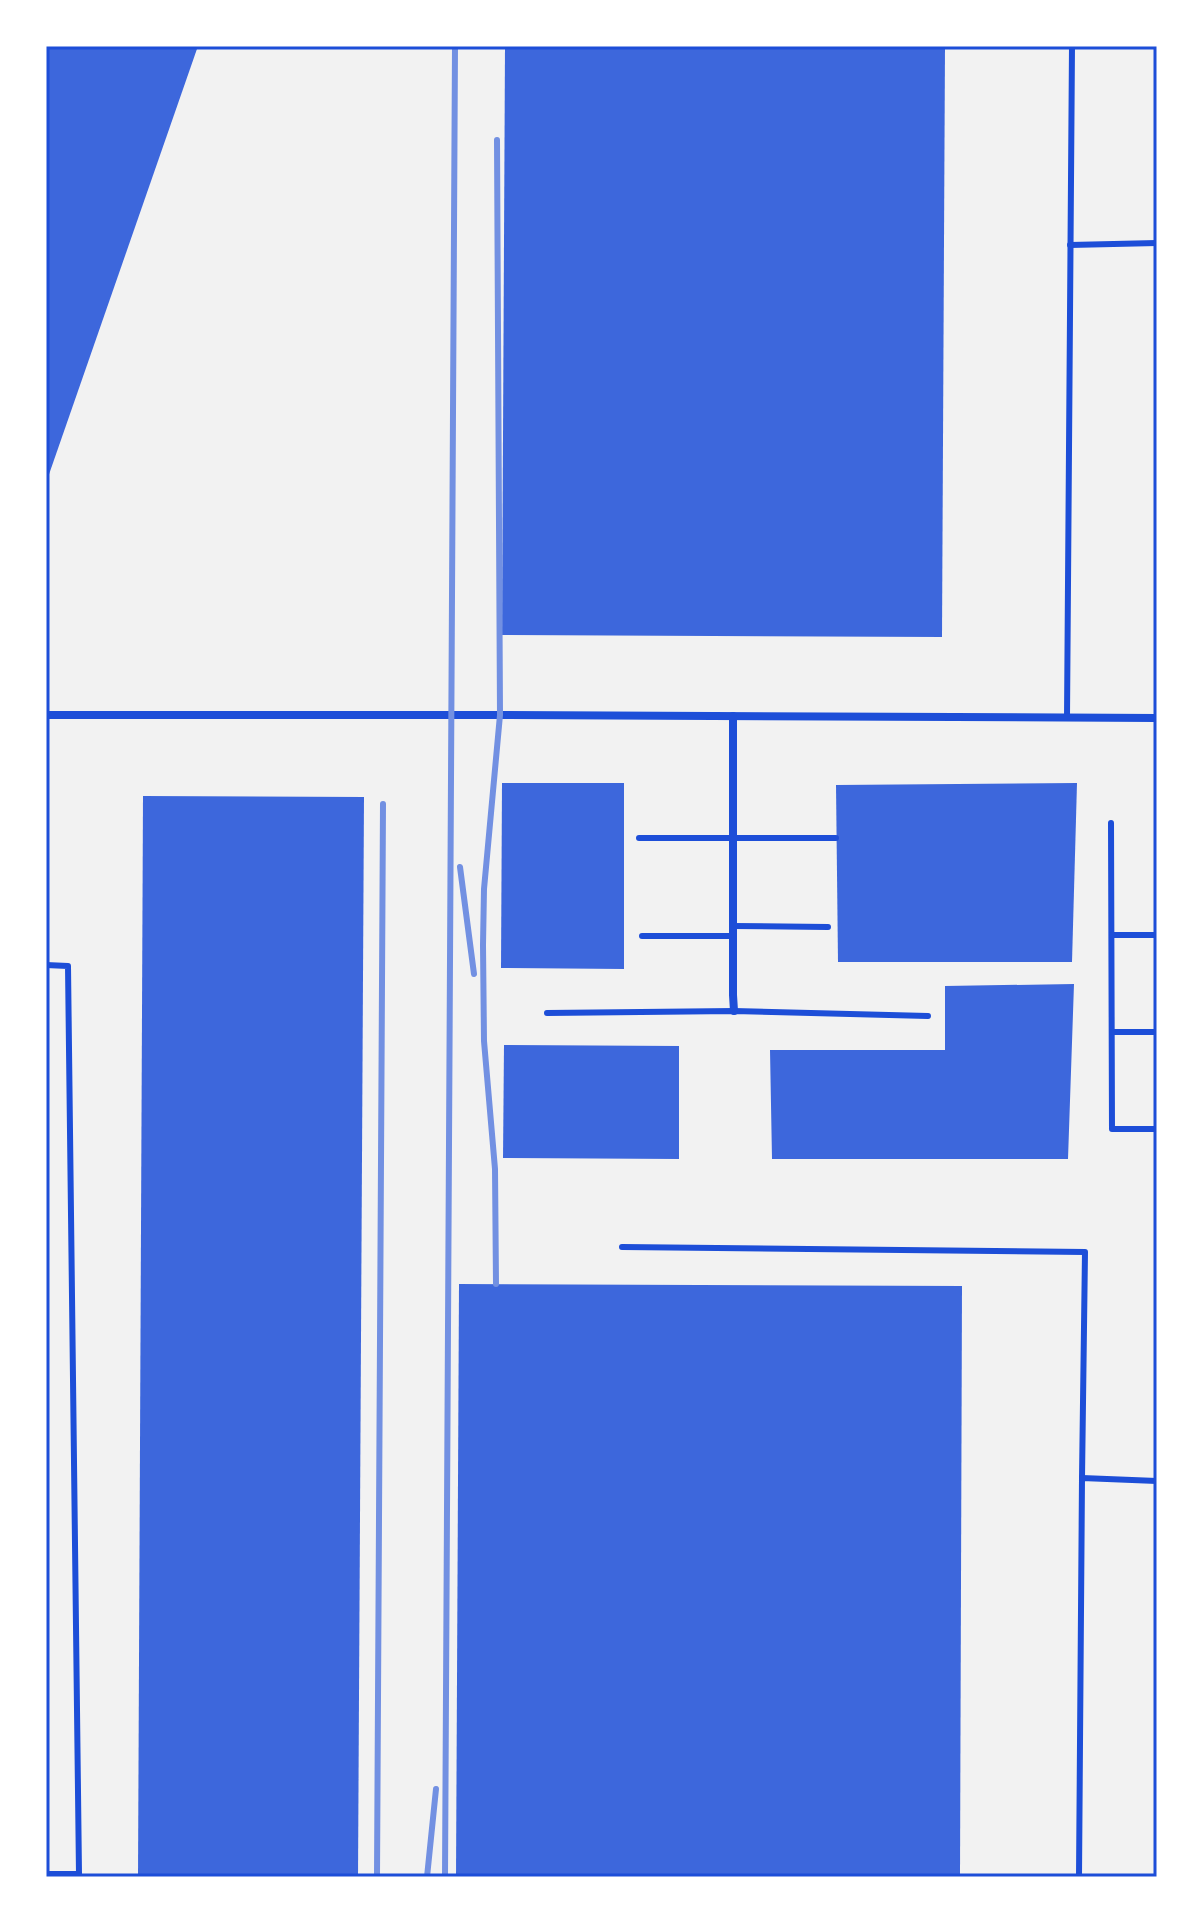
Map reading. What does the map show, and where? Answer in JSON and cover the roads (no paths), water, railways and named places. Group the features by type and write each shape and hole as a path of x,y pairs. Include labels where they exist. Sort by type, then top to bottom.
{"street":[{"path":"46,715 1157,718"},
{"path":"733,716 734,1011"}],"lane":[{"path":"1067,718 1072,46"},
{"path":"1070,245 1157,243"},
{"path":"1111,823 1112,1129 1157,1129"},
{"path":"639,838 836,838"},
{"path":"642,936 828,927"},
{"path":"1112,935 1157,935"},
{"path":"46,965 68,966 79,1874 46,1874"},
{"path":"547,1013 734,1011 928,1016"},
{"path":"1112,1032 1157,1032"},
{"path":"622,1247 1085,1252 1079,1877"},
{"path":"1082,1478 1157,1481"}],"railway":[{"path":"445,1877 455,46"},
{"path":"496,1284 495,1169 484,1041 483,945 484,889 500,715 497,140"},
{"path":"377,1877 383,804"},
{"path":"460,867 474,974"},
{"path":"427,1877 436,1789"}]}
